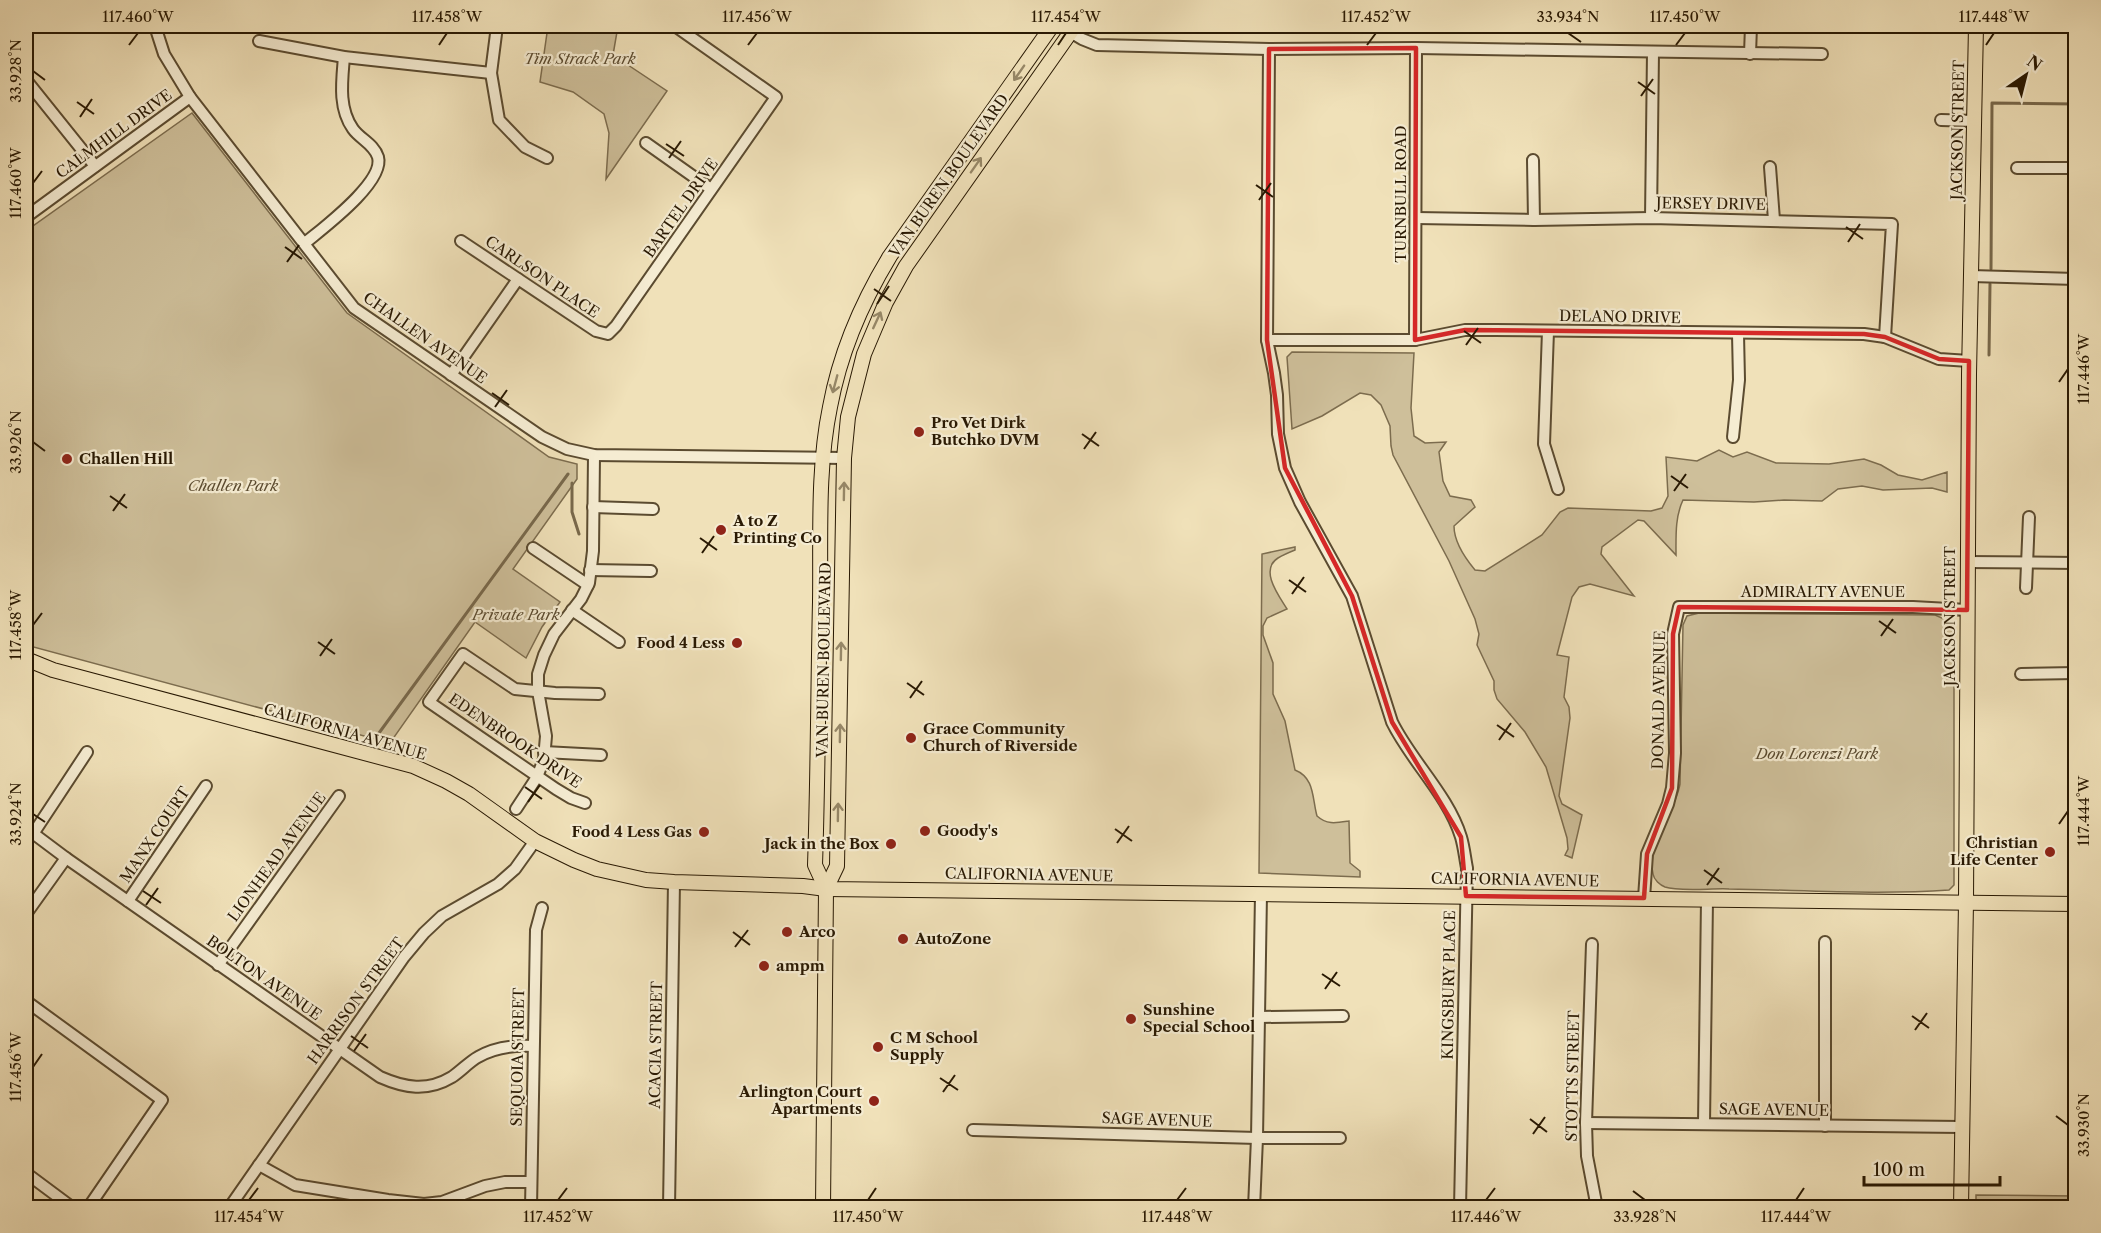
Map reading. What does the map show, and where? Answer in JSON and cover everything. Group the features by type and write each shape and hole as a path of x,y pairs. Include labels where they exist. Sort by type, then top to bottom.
{"main road":[{"name":"VAN BUREN BOULEVARD","path":"826,889 815,867 824,457 830,407 850,338 880,273 925,205 1053,26"},
{"name":"JACKSON STREET","path":"1961,1208 1966,902 1969,361 1977,26"},
{"name":"VAN BUREN BOULEVARD","path":"823,1208 826,889 837,866 844,458 850,405 873,330 902,273 1068,28"},
{"path":"902,273 905,254 930,213 925,205"},
{"path":"850,338 857,342 857,350 847,388 850,405"},
{"name":"CALIFORNIA AVENUE","path":"26,659 52,670 413,766 469,794 535,841 597,869 645,880 826,889 1644,897 1707,900 2076,904"}],"street":[{"name":"CHALLEN AVENUE","path":"155,26 164,54 190,97 354,308 542,437 567,449 594,455 844,458"},
{"path":"497,26 491,73 499,120 525,147 547,158"},
{"name":"BARTEL DRIVE","path":"608,334 616,326 776,97 675,26"},
{"path":"1750,54 1751,26"},
{"path":"1068,28 1086,42 1097,45 1269,49 1416,48 1822,54"},
{"path":"260,41 344,57 491,73"},
{"name":"TURNBULL ROAD","path":"1415,340 1416,48"},
{"name":"KINGSBURY PLACE","path":"1269,49 1267,340 1276,384 1278,434 1285,468 1300,502 1352,596 1392,722 1449,810 1461,837 1467,868 1460,1208"},
{"path":"1651,218 1653,52"},
{"path":"305,243 355,200 376,170 379,159 375,150 353,129 344,110 341,90 344,57"},
{"path":"26,80 95,166"},
{"name":"CALMHILL DRIVE","path":"26,217 190,97"},
{"path":"1941,120 1975,121"},
{"path":"646,143 711,189"},
{"path":"1533,160 1534,220"},
{"path":"1770,167 1774,220"},
{"path":"2017,168 2076,168"},
{"name":"JERSEY DRIVE","path":"1416,218 1534,220 1651,218 1892,224 1885,337"},
{"name":"CARLSON PLACE","path":"461,241 596,331 608,334"},
{"path":"1971,276 2076,279"},
{"path":"451,375 518,279"},
{"name":"DELANO DRIVE","path":"1267,340 1415,340 1466,330 1864,334 1885,337 1939,359 1969,361"},
{"path":"1548,331 1544,444 1558,489"},
{"path":"1734,437 1739,380 1738,334"},
{"path":"516,809 537,777 544,752 546,736 538,691 538,674 544,655 554,634 581,599 588,585 591,570 594,455"},
{"path":"593,507 653,509"},
{"path":"2026,588 2029,517"},
{"path":"532,548 588,585"},
{"path":"1967,562 2076,563"},
{"path":"591,570 651,571"},
{"name":"ADMIRALTY AVENUE","path":"1679,607 1913,607 1967,610"},
{"name":"DONALD AVENUE","path":"1644,897 1647,854 1668,804 1672,788 1675,753 1673,634 1679,607"},
{"path":"573,610 619,642"},
{"name":"EDENBROOK DRIVE","path":"538,691 515,689 463,654 429,702 537,777 571,798 585,803"},
{"path":"2021,674 2076,673"},
{"path":"538,691 599,694"},
{"path":"29,831 87,752"},
{"path":"544,752 601,755"},
{"name":"MANX COURT","path":"128,901 206,786"},
{"name":"LIONHEAD AVENUE","path":"218,965 339,796"},
{"name":"BOLTON AVENUE","path":"29,831 380,1077 397,1085 427,1088 451,1077 478,1057 491,1051 512,1046 533,1046"},
{"name":"HARRISON STREET","path":"229,1208 404,957 424,933 442,916 498,884 515,869 535,841"},
{"path":"26,914 66,858"},
{"name":"ACACIA STREET","path":"669,1208 674,882"},
{"path":"1254,1208 1261,894"},
{"path":"1704,1125 1707,900"},
{"name":"SEQUOIA STREET","path":"531,1208 536,930 542,908"},
{"path":"1824,1126 1825,942"},
{"name":"STOTTS STREET","path":"1592,944 1586,1123 1587,1156 1597,1208"},
{"path":"26,1001 162,1100 88,1208"},
{"path":"1260,1017 1343,1016"},
{"name":"SAGE AVENUE","path":"1586,1123 1962,1127"},
{"name":"SAGE AVENUE","path":"974,1130 1257,1138 1340,1138"},
{"path":"259,1165 295,1185 388,1204 442,1202 484,1186 505,1182 531,1182"},
{"path":"26,1173 73,1208"}],"highlighted area":[{"path":"1416,48 1415,340 1465,330 1864,334 1885,337 1939,359 1969,361 1967,610 1679,607 1673,634 1672,788 1647,854 1644,898 1466,896 1461,837 1392,722 1352,596 1285,468 1267,340 1269,49"}],"green space":[{"name":"Tim Strack Park","path":"548,26 618,26 613,55 667,91 606,179 609,133 604,114 573,92 540,82"},
{"name":"Challen Park","path":"192,113 347,313 549,457 577,464 577,479 513,569 560,602 542,627 526,658 475,622 390,743 26,645 26,231"},
{"path":"1292,352 1414,353 1411,408 1414,436 1425,443 1446,442 1439,452 1443,481 1450,496 1471,500 1475,507 1454,526 1454,532 1464,555 1475,570 1485,571 1542,535 1560,512 1568,508 1651,511 1662,508 1668,496 1666,457 1697,461 1719,450 1733,457 1747,452 1776,463 1829,464 1864,459 1881,465 1898,475 1922,480 1947,472 1947,492 1932,488 1883,490 1862,486 1838,489 1822,501 1683,500 1677,520 1676,555 1644,521 1638,520 1602,547 1601,554 1634,596 1590,584 1579,587 1572,597 1557,655 1569,657 1564,697 1569,707 1570,718 1559,796 1562,804 1582,815 1572,858 1565,855 1568,849 1567,838 1546,767 1525,732 1497,699 1494,681 1477,645 1479,634 1475,619 1449,561 1393,455 1390,426 1381,405 1371,395 1360,393 1322,416 1292,429 1287,357"},
{"path":"1295,547 1295,550 1278,558 1270,569 1272,583 1287,609 1267,618 1263,626 1263,635 1273,663 1273,694 1285,721 1295,770 1309,783 1317,816 1328,822 1349,821 1350,863 1360,871 1360,877 1259,873 1262,554"},
{"name":"Don Lorenzi Park","path":"1699,613 1935,615 1949,621 1954,635 1954,885 1949,890 1867,892 1687,890 1665,887 1658,882 1653,874 1654,851 1680,784 1683,625 1687,616"},
{"path":"1976,1195 2075,1196 2075,1207 1976,1207"}],"waterway":[{"path":"1991,269 1992,103 2076,104"},
{"path":"1989,355 1990,284"},
{"path":"379,733 568,474"},
{"path":"572,483 572,512 579,534"}],"place":[{"name":"Pro Vet Dirk Butchko DVM","path":"919,432"},
{"name":"Challen Hill","path":"67,459"},
{"name":"A to Z Printing Co","path":"721,530"},
{"name":"Food 4 Less","path":"737,643"},
{"name":"Grace Community Church of Riverside","path":"911,738"},
{"name":"Goody's","path":"925,831"},
{"name":"Food 4 Less Gas","path":"704,832"},
{"name":"Jack in the Box","path":"891,844"},
{"name":"Christian Life Center","path":"2050,852"},
{"name":"Arco","path":"787,932"},
{"name":"AutoZone","path":"903,939"},
{"name":"ampm","path":"764,966"},
{"name":"Sunshine Special School","path":"1131,1019"},
{"name":"C M School Supply","path":"878,1047"},
{"name":"Arlington Court Apartments","path":"874,1101"}],"park label":[{"name":"Private Park","path":"516,615"}]}
